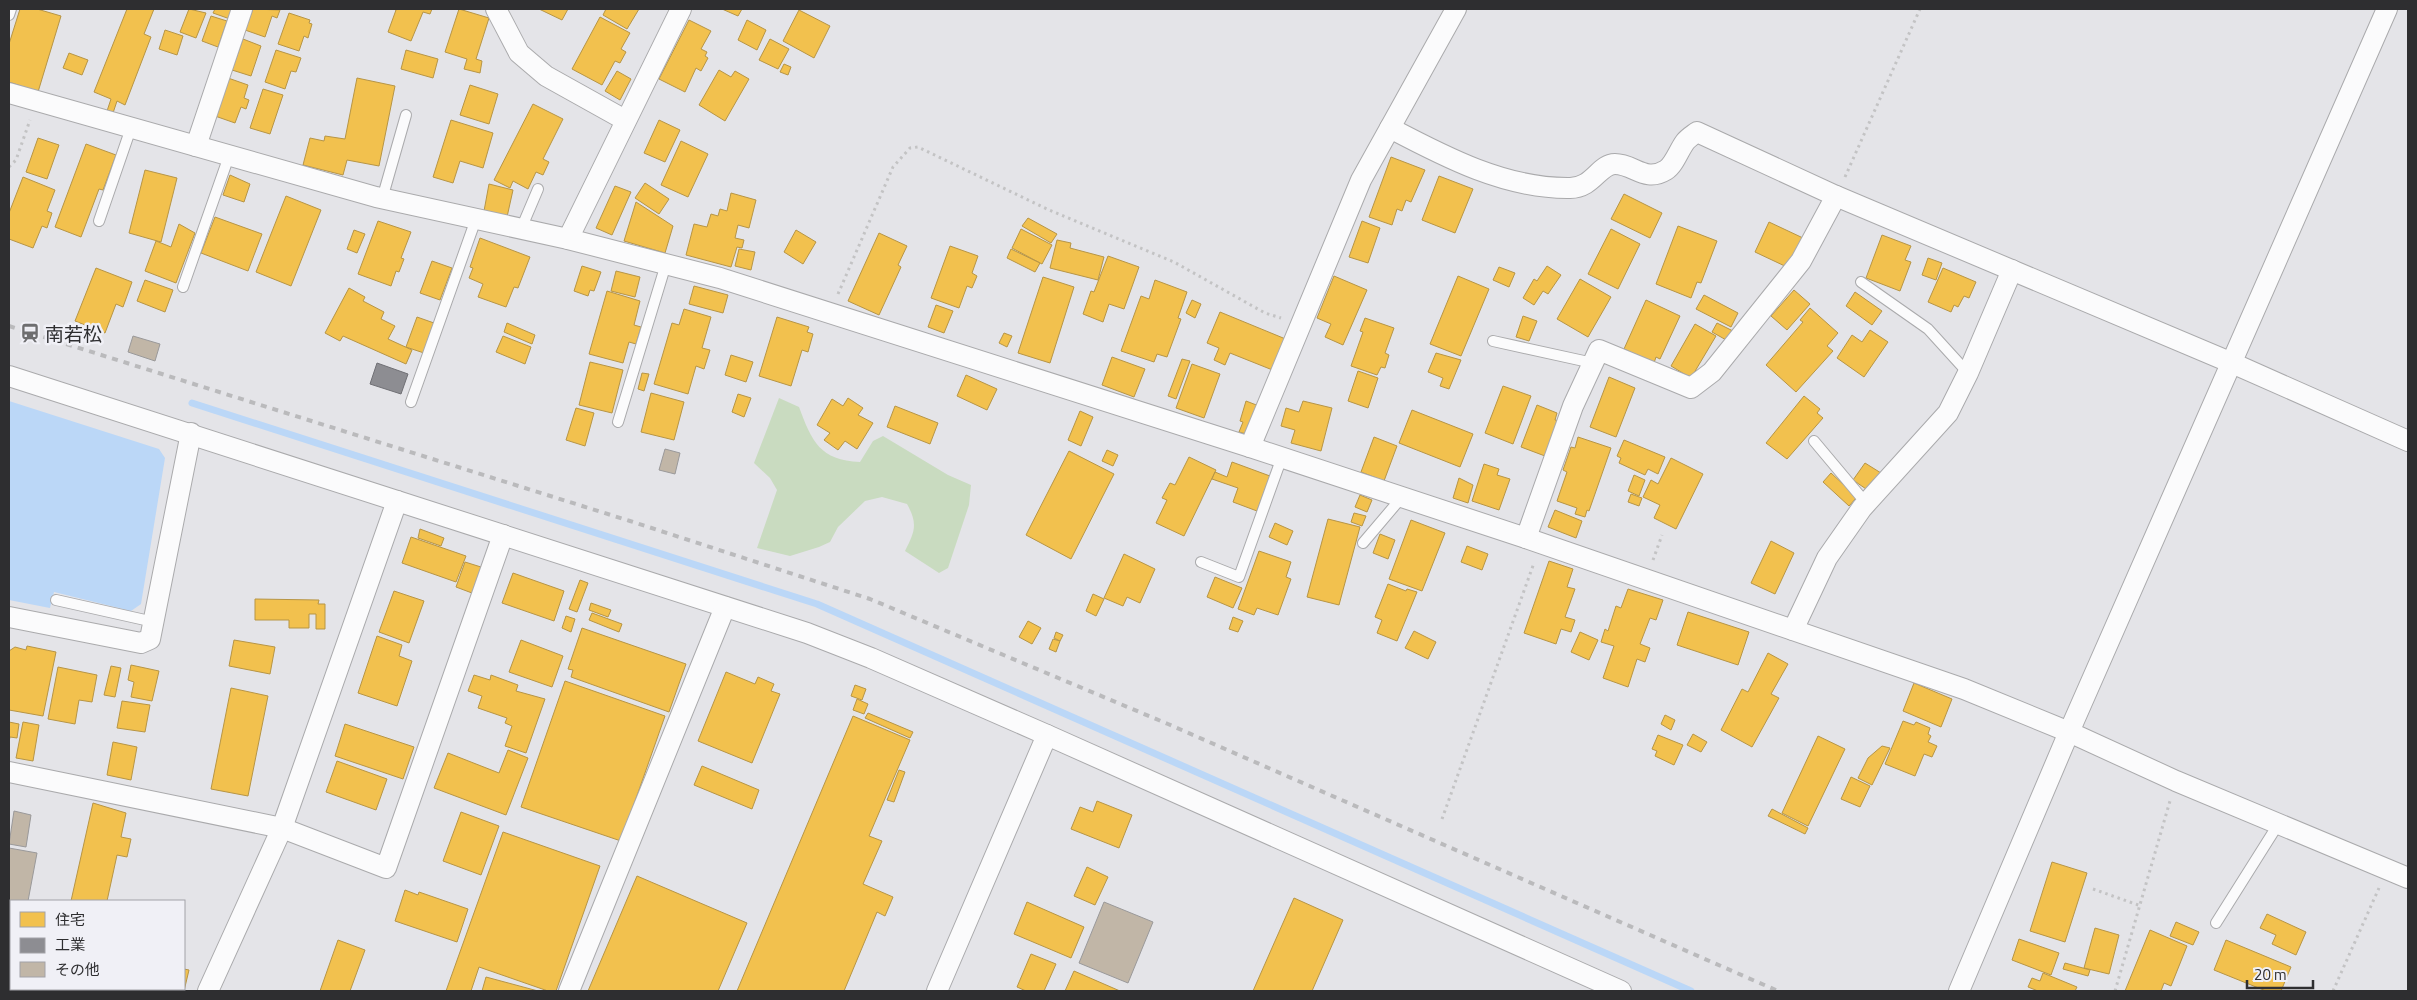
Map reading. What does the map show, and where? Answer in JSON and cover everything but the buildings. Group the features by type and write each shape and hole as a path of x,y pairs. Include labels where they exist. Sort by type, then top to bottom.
{"street":[{"path":"196,146 242,9"},
{"path":"496,9 519,53 546,76 625,120"},
{"path":"568,239 681,9"},
{"path":"1958,991 2069,732 2387,9"},
{"path":"1250,447 1361,180 1450,11"},
{"path":"9,93 382,198 568,239 720,278 1282,457 1534,541 1964,689 2069,732 2176,781 2408,878"},
{"path":"1390,128 1444,157 1487,172 1530,184 1571,188 1590,183 1604,168 1616,164 1652,176 1667,170 1686,140 1697,132 1836,196 2232,363 2408,441"},
{"path":"1534,541 1573,406 1599,350 1690,388 1712,372 1801,261 1836,196"},
{"path":"1793,630 1827,558 1866,503 1948,413 1968,373 2012,270"},
{"path":"9,376 808,633 862,654 1047,735 1621,991"},
{"path":"9,617 141,643 150,639 191,433"},
{"path":"208,991 282,828 398,501"},
{"path":"9,772 282,828 386,868 503,535"},
{"path":"569,991 725,607"},
{"path":"937,991 1047,735"}],"lane":[{"path":"9,15 11,9"},
{"path":"382,198 406,115"},
{"path":"99,222 132,128"},
{"path":"183,287 229,156"},
{"path":"521,229 538,189"},
{"path":"411,402 476,219"},
{"path":"618,422 666,264"},
{"path":"1861,282 1928,329 1968,373"},
{"path":"1493,342 1593,363"},
{"path":"1814,441 1866,503"},
{"path":"1201,562 1239,577 1282,457"},
{"path":"1363,543 1402,497"},
{"path":"56,600 154,622"},
{"path":"2216,923 2279,823"}],"path":[{"path":"1836,196 1920,9"},
{"path":"9,167 16,160 37,101"},
{"path":"830,313 893,167 910,148 918,147 1049,210 1174,262 1265,313 1301,324"},
{"path":"1647,580 1662,535"},
{"path":"1442,820 1534,541"},
{"path":"2115,991 2176,781"},
{"path":"2332,991 2387,869"},
{"path":"2092,889 2141,906"}],"green space":[{"path":"779,398 799,407 813,439 819,447 835,457 860,462 873,441 883,436 948,475 971,485 969,505 948,568 939,573 905,551 913,533 913,517 907,504 882,497 865,501 838,527 830,542 819,547 790,556 757,548 777,490 770,478 754,463"}],"water":[{"path":"9,401 159,449 165,458 141,604 131,611 54,592 50,608 9,600"}],"waterway":[{"path":"192,403 817,604 1691,991"}],"railway":[{"path":"9,326 630,521 870,599 1168,724 1778,991"}],"place":[{"name":"南若松","path":"30,333"}]}
